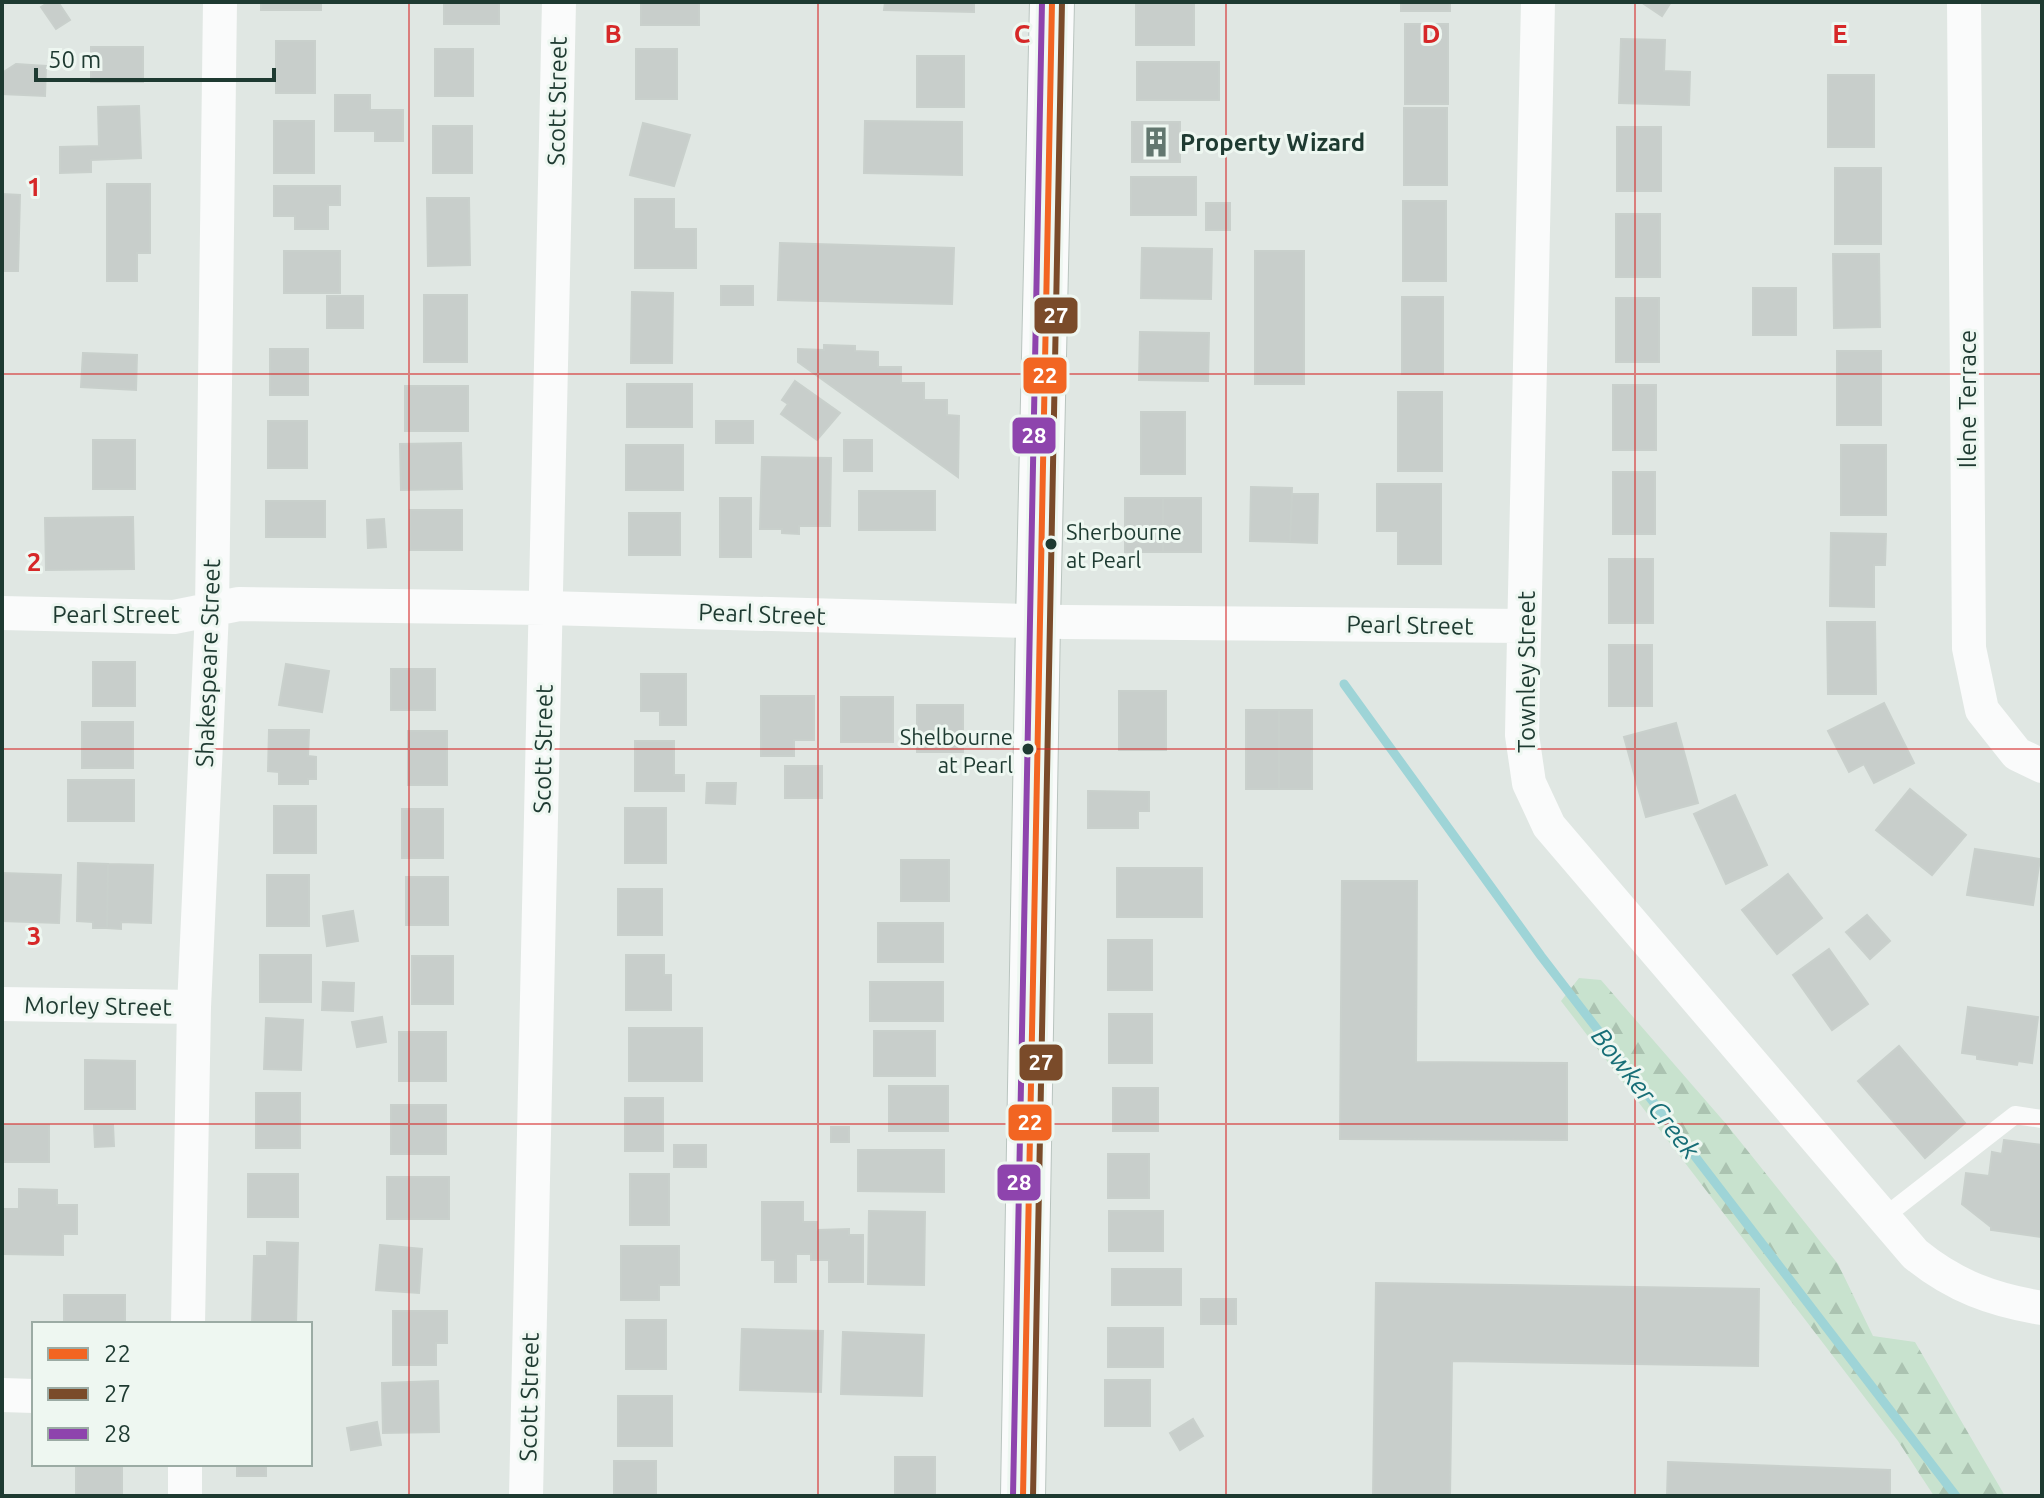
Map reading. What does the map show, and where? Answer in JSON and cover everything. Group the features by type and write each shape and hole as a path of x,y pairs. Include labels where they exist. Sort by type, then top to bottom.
{"main road":[{"path":"1023,1496 1052,2"}],"street":[{"name":"Shakespeare Street","path":"188,1322 194,1007 212,611 220,2"},
{"name":"Scott Street","path":"526,1496 559,2"},
{"name":"Townley Street","path":"1538,2 1524,626 1524,751 1529,783 1549,826 1915,1254 1956,1283 1983,1295 2042,1308"},
{"name":"Ilene Terrace","path":"1964,2 1969,648 1982,710 2017,754 2042,766"},
{"name":"Pearl Street","path":"2,613 174,617 239,604 546,608 1038,621 1524,626"},
{"name":"Morley Street","path":"2,1004 194,1007"},
{"path":"2,1395 32,1396"},
{"path":"185,1466 185,1496"}],"lane":[{"path":"1884,1217 2015,1115 2042,1119"}],"green space":[{"path":"1579,978 1601,980 1727,1125 1838,1264 1873,1336 1915,1342 2005,1496 1934,1496 1898,1441 1561,1001"}],"building":[{"path":"49,2 58,2 70,20 56,29 41,7"},
{"path":"261,2 321,2 321,10 261,10"},
{"path":"444,2 499,2 499,24 444,24"},
{"path":"641,2 699,2 699,25 641,25"},
{"path":"885,2 974,2 974,12 884,10"},
{"path":"1401,2 1450,2 1450,11 1401,11"},
{"path":"1641,2 1671,2 1662,16"},
{"path":"1136,4 1194,4 1194,45 1136,45"},
{"path":"1405,24 1448,24 1448,104 1405,104"},
{"path":"1621,39 1665,40 1664,71 1690,72 1689,105 1619,103"},
{"path":"276,41 315,41 315,93 276,93"},
{"path":"91,47 143,47 143,82 91,82"},
{"path":"435,49 473,49 473,96 435,96"},
{"path":"636,49 677,49 677,99 636,99"},
{"path":"917,56 964,56 964,107 917,107"},
{"path":"1137,62 1219,62 1219,100 1137,100"},
{"path":"16,64 46,66 45,96 2,94 2,73"},
{"path":"1828,75 1874,75 1874,147 1828,147"},
{"path":"335,95 370,95 370,110 403,110 403,141 375,141 375,131 335,131"},
{"path":"139,106 141,158 91,160 91,172 60,173 60,147 99,146 98,107"},
{"path":"1404,108 1447,108 1447,185 1404,185"},
{"path":"274,121 314,121 314,173 274,173"},
{"path":"865,121 962,122 962,175 864,173"},
{"name":"Property Wizard","path":"1132,122 1180,122 1180,162 1132,162"},
{"path":"643,123 690,135 674,186 630,175"},
{"path":"433,126 472,126 472,173 433,173"},
{"path":"1617,127 1661,127 1661,191 1617,191"},
{"path":"1835,168 1881,168 1881,244 1835,244"},
{"path":"1131,177 1196,177 1196,215 1131,215"},
{"path":"107,184 150,184 150,253 137,253 137,281 107,281"},
{"path":"274,186 340,186 340,205 328,205 328,229 295,229 295,216 274,216"},
{"path":"2,194 20,195 18,271 2,271"},
{"path":"427,198 469,198 470,265 428,266"},
{"path":"635,199 674,199 674,229 696,229 696,268 635,268"},
{"path":"1403,201 1446,201 1446,281 1403,281"},
{"path":"1206,203 1230,203 1230,230 1206,230"},
{"path":"1616,214 1660,214 1660,277 1616,277"},
{"path":"780,243 954,248 952,304 778,300"},
{"path":"1142,248 1212,249 1211,299 1141,298"},
{"path":"284,251 340,251 340,293 284,293"},
{"path":"1255,251 1304,251 1304,384 1255,384"},
{"path":"1833,254 1879,254 1880,327 1834,328"},
{"path":"721,286 753,286 753,305 721,305"},
{"path":"1753,288 1796,288 1796,335 1753,335"},
{"path":"632,292 673,293 672,363 631,363"},
{"path":"424,295 467,295 467,362 424,362"},
{"path":"327,296 363,296 363,328 327,328"},
{"path":"1402,297 1443,297 1443,374 1402,374"},
{"path":"1616,298 1659,298 1659,362 1616,362"},
{"path":"1140,332 1209,333 1208,381 1139,380"},
{"path":"824,345 855,346 855,351 878,352 878,367 901,367 901,383 924,383 924,400 947,400 947,415 959,416 958,477 798,362 798,349 824,350"},
{"path":"270,349 308,349 308,395 270,395"},
{"path":"1837,351 1881,351 1881,425 1837,425"},
{"path":"83,353 137,355 136,390 81,387"},
{"path":"795,381 840,413 817,440 781,414 788,404 782,400"},
{"path":"627,384 692,384 692,427 627,427"},
{"path":"1613,385 1656,385 1656,450 1613,450"},
{"path":"405,386 468,386 468,431 405,431"},
{"path":"1398,392 1442,392 1442,471 1398,471"},
{"path":"1141,412 1185,412 1185,474 1141,474"},
{"path":"268,421 307,421 307,468 268,468"},
{"path":"716,421 753,421 753,443 716,443"},
{"path":"93,440 135,440 135,489 93,489"},
{"path":"844,440 872,440 872,471 844,471"},
{"path":"461,443 462,489 401,490 400,444"},
{"path":"626,445 683,445 683,490 626,490"},
{"path":"1841,445 1886,445 1886,515 1841,515"},
{"path":"762,457 831,458 830,526 799,526 799,534 782,533 782,529 760,529"},
{"path":"1613,472 1655,472 1655,534 1613,534"},
{"path":"1377,484 1441,484 1441,564 1398,564 1398,531 1377,531"},
{"path":"1251,487 1292,488 1290,542 1250,541"},
{"path":"859,491 935,491 935,530 859,530"},
{"path":"1292,494 1318,494 1317,543 1290,542"},
{"path":"720,498 751,498 751,557 720,557"},
{"path":"1125,498 1163,498 1163,552 1125,552"},
{"path":"1163,498 1201,498 1201,552 1163,552"},
{"path":"266,501 325,501 325,537 266,537"},
{"path":"410,510 462,510 462,550 410,550"},
{"path":"629,513 680,513 680,555 629,555"},
{"path":"133,517 134,569 46,570 45,518"},
{"path":"384,519 386,547 368,548 367,520"},
{"path":"1831,533 1886,534 1885,565 1874,565 1874,607 1830,606"},
{"path":"1609,559 1653,559 1653,623 1609,623"},
{"path":"1827,622 1875,622 1876,694 1828,694"},
{"path":"1609,645 1652,645 1652,706 1609,706"},
{"path":"93,662 135,662 135,706 93,706"},
{"path":"286,664 329,671 322,712 279,705"},
{"path":"391,669 435,669 435,710 391,710"},
{"path":"641,674 686,674 686,725 660,725 660,711 641,711"},
{"path":"1119,691 1166,691 1166,750 1119,750"},
{"path":"761,696 814,696 814,740 794,740 794,756 761,756"},
{"path":"841,697 893,697 893,742 841,742"},
{"path":"1884,703 1914,763 1874,783 1864,764 1849,772 1828,731"},
{"path":"917,705 963,705 963,752 917,752"},
{"path":"1246,710 1279,710 1279,789 1246,789"},
{"path":"1279,710 1312,710 1312,789 1279,789"},
{"path":"82,722 133,722 133,768 82,768"},
{"path":"1676,723 1698,803 1646,817 1624,737"},
{"path":"269,730 309,730 308,756 316,757 316,779 308,779 308,784 279,784 279,772 268,771"},
{"path":"408,731 447,731 447,785 408,785"},
{"path":"635,741 674,741 674,775 684,775 684,791 635,791"},
{"path":"785,766 822,766 822,798 785,798"},
{"path":"68,780 134,780 134,821 68,821"},
{"path":"707,783 736,783 735,804 706,803"},
{"path":"1910,789 1966,835 1932,875 1876,830"},
{"path":"1088,791 1149,792 1149,811 1138,811 1138,828 1088,828"},
{"path":"1735,795 1767,865 1726,884 1694,814"},
{"path":"274,806 316,806 316,853 274,853"},
{"path":"625,808 666,808 666,863 625,863"},
{"path":"402,809 443,809 443,858 402,858"},
{"path":"1975,849 2040,859 2033,905 1967,895"},
{"path":"901,860 949,860 949,901 901,901"},
{"path":"78,863 108,864 107,928 93,928 93,922 77,921"},
{"path":"108,864 153,865 151,923 121,922 121,929 107,928"},
{"path":"1117,868 1202,868 1202,917 1117,917"},
{"path":"2,873 61,875 59,923 2,921"},
{"path":"1788,874 1822,918 1777,954 1742,910"},
{"path":"267,875 309,875 309,926 267,926"},
{"path":"406,877 448,877 448,925 406,925"},
{"path":"1342,881 1417,881 1416,1062 1567,1063 1567,1140 1340,1139"},
{"path":"618,889 662,889 662,935 618,935"},
{"path":"353,911 358,941 327,946 323,916"},
{"path":"1867,915 1890,941 1870,959 1846,932"},
{"path":"878,923 943,923 943,962 878,962"},
{"path":"1108,940 1152,940 1152,990 1108,990"},
{"path":"1829,949 1868,1004 1832,1030 1793,975"},
{"path":"260,955 311,955 311,1002 260,1002"},
{"path":"626,955 664,955 664,975 671,975 671,1010 626,1010"},
{"path":"412,956 453,956 453,1004 412,1004"},
{"path":"323,982 354,983 353,1011 322,1010"},
{"path":"870,982 943,982 943,1021 870,1021"},
{"path":"1968,1007 2038,1017 2032,1063 2018,1061 2017,1065 1977,1059 1977,1055 1962,1053"},
{"path":"1109,1014 1152,1014 1152,1063 1109,1063"},
{"path":"382,1017 386,1042 357,1047 352,1022"},
{"path":"266,1018 303,1020 301,1070 264,1069"},
{"path":"629,1028 702,1028 702,1081 629,1081"},
{"path":"874,1031 935,1031 935,1076 874,1076"},
{"path":"399,1032 446,1032 446,1081 399,1081"},
{"path":"1899,1046 1965,1123 1925,1158 1858,1081"},
{"path":"85,1060 135,1061 135,1109 85,1109"},
{"path":"889,1086 948,1086 948,1131 889,1131"},
{"path":"1113,1088 1158,1088 1158,1131 1113,1131"},
{"path":"256,1093 300,1093 300,1148 256,1148"},
{"path":"625,1098 663,1098 663,1151 625,1151"},
{"path":"391,1105 446,1105 446,1154 391,1154"},
{"path":"2,1125 49,1125 49,1162 2,1162"},
{"path":"94,1125 113,1125 114,1146 95,1147"},
{"path":"831,1127 849,1127 849,1142 831,1142"},
{"path":"2004,1140 2042,1145 2042,1237 1991,1230 1962,1204 1966,1173 1989,1176 1992,1152 2002,1154"},
{"path":"674,1145 706,1145 706,1167 674,1167"},
{"path":"858,1150 944,1150 944,1192 858,1191"},
{"path":"1108,1154 1149,1154 1149,1198 1108,1198"},
{"path":"248,1174 298,1174 298,1217 248,1217"},
{"path":"630,1174 669,1174 669,1225 630,1225"},
{"path":"387,1177 449,1177 449,1219 387,1219"},
{"path":"19,1189 57,1190 57,1205 77,1205 77,1234 63,1234 63,1255 4,1254 5,1209 19,1209"},
{"path":"762,1202 803,1202 803,1222 817,1222 817,1230 849,1229 849,1235 863,1235 863,1282 829,1282 829,1260 811,1260 811,1254 796,1254 796,1282 775,1282 775,1260 762,1260"},
{"path":"869,1211 925,1212 924,1285 868,1284"},
{"path":"1109,1211 1163,1211 1163,1251 1109,1251"},
{"path":"267,1242 298,1243 296,1322 252,1322 254,1256 267,1256"},
{"path":"380,1245 422,1249 419,1293 376,1290"},
{"path":"621,1246 679,1246 679,1285 659,1285 659,1300 621,1300"},
{"path":"1112,1269 1181,1269 1181,1305 1112,1305"},
{"path":"1376,1283 1759,1289 1758,1366 1452,1361 1450,1496 1373,1496"},
{"path":"64,1295 125,1295 125,1322 64,1322"},
{"path":"1201,1299 1236,1299 1236,1324 1201,1324"},
{"path":"393,1311 447,1311 447,1343 436,1343 436,1365 393,1365"},
{"path":"626,1320 666,1320 666,1369 626,1369"},
{"path":"1108,1328 1163,1328 1163,1367 1108,1367"},
{"path":"742,1329 823,1331 821,1392 740,1390"},
{"path":"843,1332 924,1335 922,1396 841,1394"},
{"path":"1105,1380 1150,1380 1150,1426 1105,1426"},
{"path":"438,1381 439,1432 383,1433 382,1383"},
{"path":"618,1396 672,1396 672,1446 618,1446"},
{"path":"1193,1419 1203,1436 1180,1450 1170,1433"},
{"path":"377,1422 381,1445 351,1450 347,1428"},
{"path":"895,1457 935,1457 935,1496 895,1496"},
{"path":"614,1461 656,1461 656,1496 614,1496"},
{"path":"1668,1462 1890,1470 1890,1496 1667,1496"},
{"path":"76,1466 122,1466 122,1496 76,1496"},
{"path":"237,1466 266,1466 266,1476 237,1476"}],"waterway":[{"name":"Bowker Creek","path":"1344,684 1541,956 1956,1496"}],"transit line":[{"name":"28","path":"1013,1496 1042,2"},
{"name":"22","path":"1023,1496 1052,2"},
{"name":"27","path":"1033,1496 1062,2"}],"place":[{"name":"Property Wizard","path":"1156,142"},
{"name":"Sherbourne at Pearl","path":"1051,544"},
{"name":"Shelbourne at Pearl","path":"1028,749"}]}
